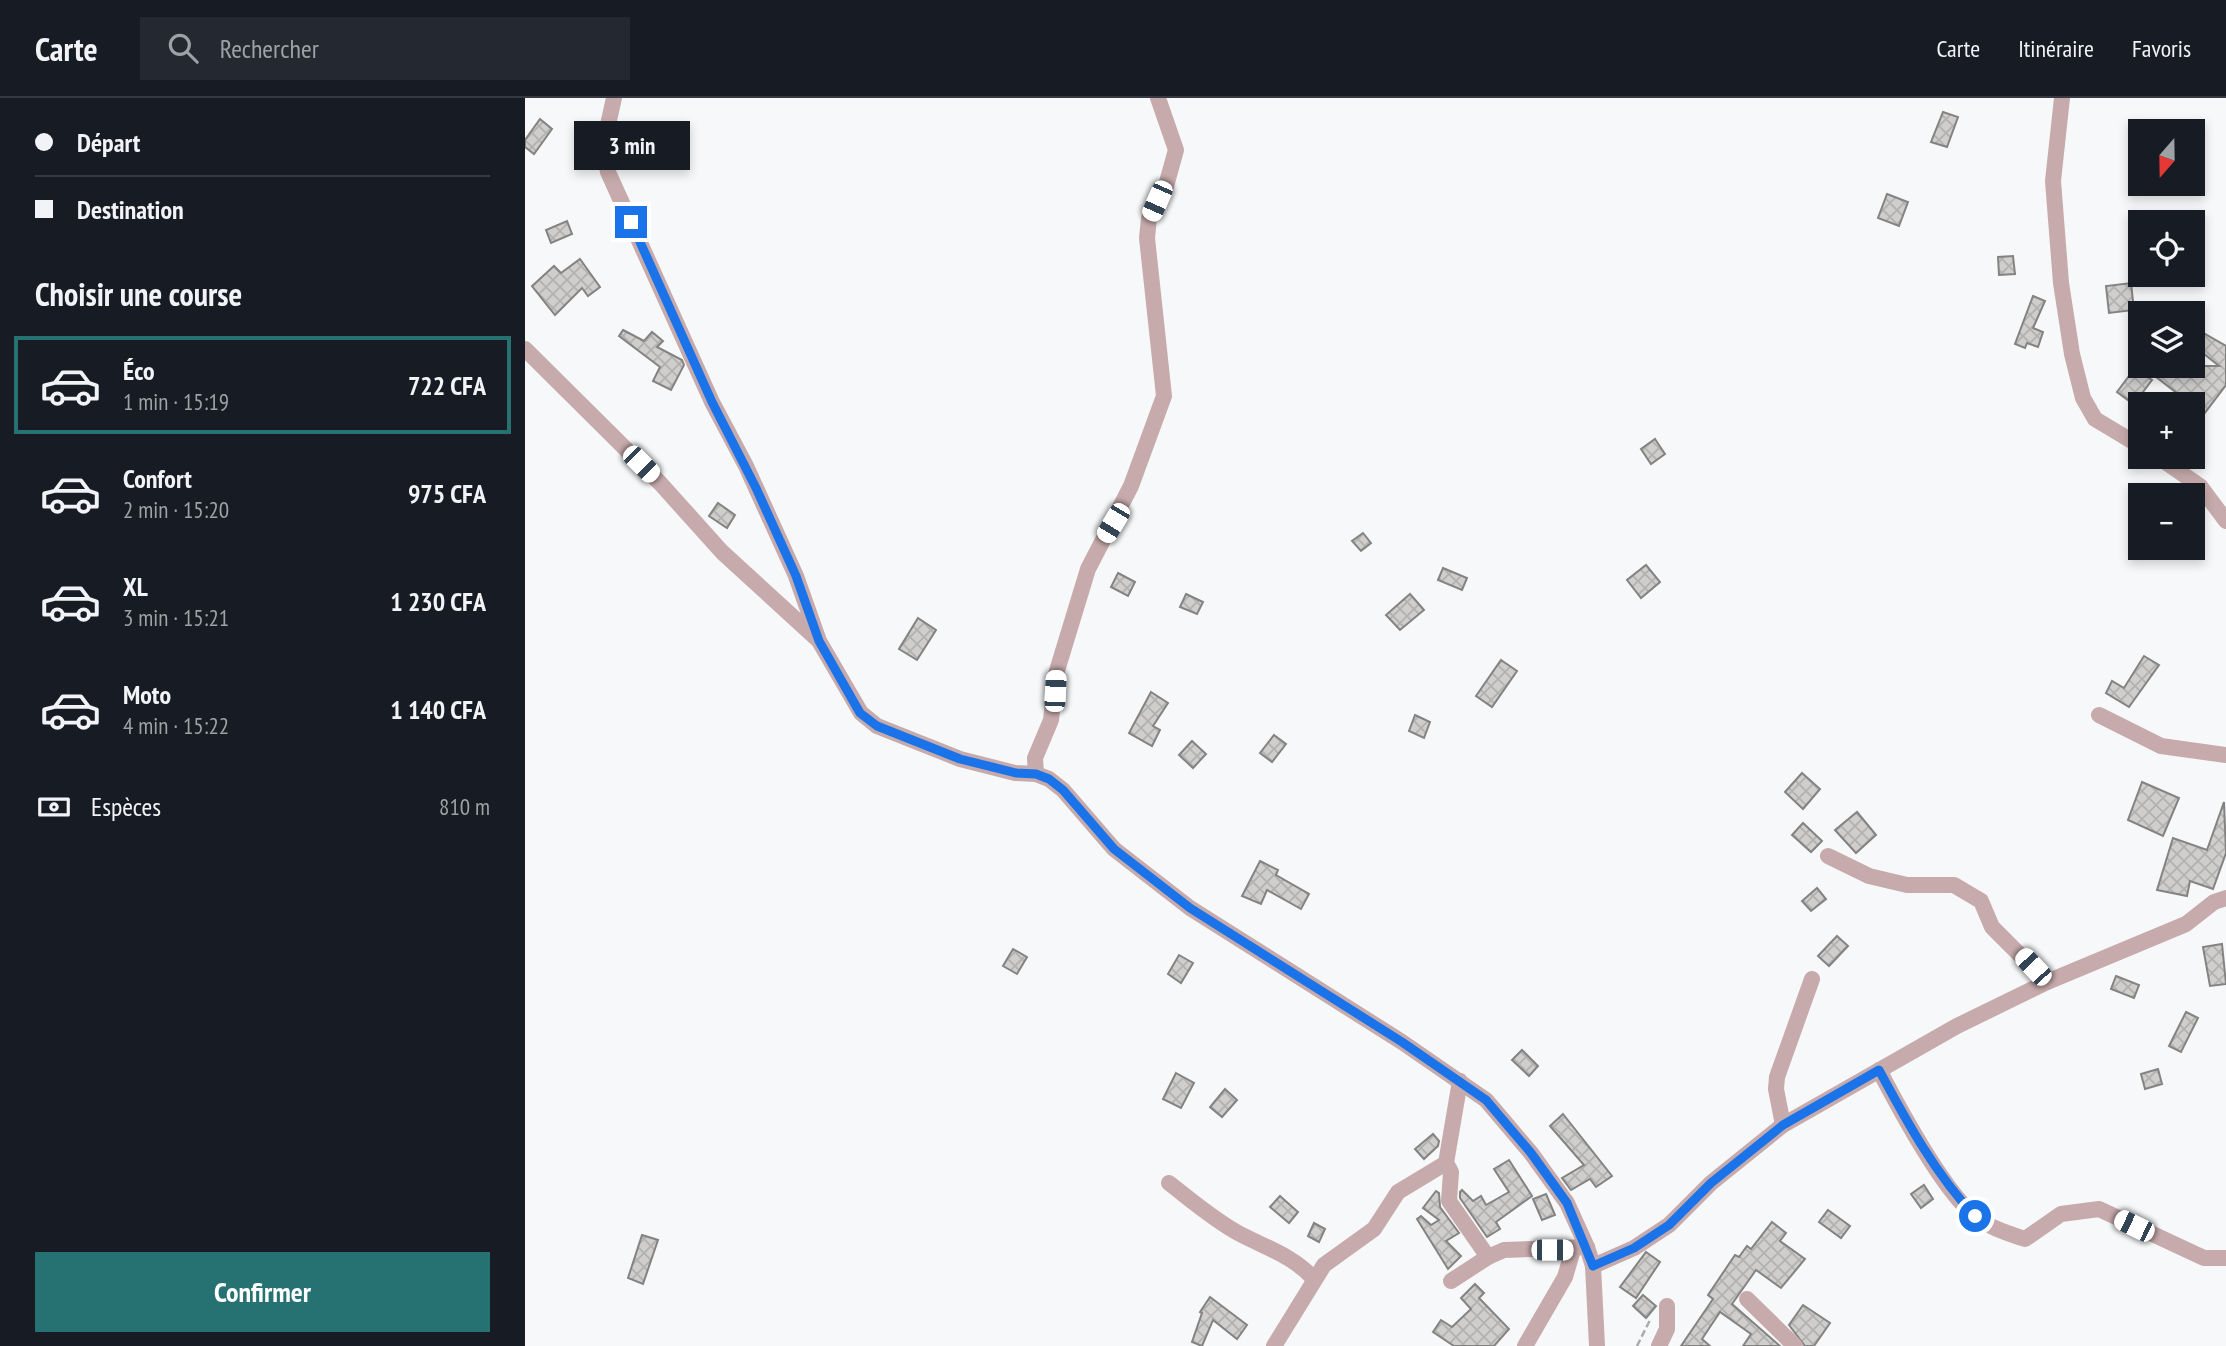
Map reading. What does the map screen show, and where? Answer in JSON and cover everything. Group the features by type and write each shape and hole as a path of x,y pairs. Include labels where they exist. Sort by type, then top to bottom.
{"street":[{"path":"614,98 604,130 603,147 608,172 712,402 752,478 796,576 819,641 860,713 877,726 960,759 1016,773 1036,774 1063,790 1114,849 1190,908 1486,1100 1531,1153 1567,1203 1580,1249 1593,1266 1597,1346"},
{"path":"1036,774 1035,758 1051,720 1056,674 1088,569 1131,486 1164,397 1147,238 1149,218 1166,186 1176,150 1158,98"},
{"path":"2062,98 2053,181 2061,283 2072,354 2083,398 2095,419 2128,439"},
{"path":"525,349 660,483 722,552 819,641"},
{"path":"2175,469 2200,486 2226,522"},
{"path":"2099,715 2161,746 2226,755"},
{"path":"1828,856 1869,876 1907,886 1954,885 1981,901 1992,927 2047,982"},
{"path":"1593,1266 1634,1248 1669,1225 1711,1183 1783,1125 1957,1026 2047,982 2186,924 2214,902 2226,898"},
{"path":"1783,1125 1776,1089 1777,1077 1812,979"},
{"path":"1879,1070 1903,1116 1959,1199 1975,1216 2001,1231 2025,1239 2061,1214 2099,1209 2204,1258 2226,1258"},
{"path":"1460,1081 1446,1163 1451,1172 1449,1201 1488,1257"},
{"path":"1274,1346 1324,1265 1374,1228 1398,1192 1446,1163"},
{"path":"1169,1183 1240,1234 1270,1246 1303,1266 1314,1279"},
{"path":"1451,1281 1504,1250 1580,1249"},
{"path":"1525,1346 1580,1249"},
{"path":"1747,1299 1795,1346"},
{"path":"1659,1346 1667,1329 1667,1306"}],"path":[{"path":"1637,1346 1648,1321 1657,1311 1667,1306"}],"building":[{"path":"1943,112 1958,117 1947,147 1931,142"},
{"path":"540,119 552,129 534,154 525,147 525,140"},
{"path":"1887,194 1908,202 1899,226 1878,218"},
{"path":"567,221 572,234 551,243 546,230"},
{"path":"2013,256 2015,274 1999,275 1998,257"},
{"path":"580,259 600,287 588,296 582,288 555,315 532,286 554,266 561,273"},
{"path":"2128,283 2128,287 2131,287 2133,301 2128,301 2128,311 2109,313 2106,286"},
{"path":"2033,296 2045,301 2033,328 2043,332 2038,347 2027,343 2025,348 2015,344"},
{"path":"623,330 644,341 652,332 663,341 657,347 682,360 684,365 671,390 653,381 660,367 619,336"},
{"path":"2205,334 2226,346 2226,385 2205,413 2205,392 2176,392 2157,378 2205,378 2205,366 2219,366 2205,355"},
{"path":"2128,377 2152,380 2143,392 2128,392 2128,400 2117,392"},
{"path":"1655,439 1665,454 1651,464 1641,449"},
{"path":"718,503 735,515 727,528 709,516"},
{"path":"1363,533 1371,543 1361,551 1352,541"},
{"path":"1646,565 1660,582 1641,598 1627,580"},
{"path":"1443,568 1467,578 1462,590 1438,580"},
{"path":"1118,573 1135,582 1128,596 1111,587"},
{"path":"1186,594 1203,602 1197,614 1180,607"},
{"path":"1410,594 1424,610 1400,630 1386,615"},
{"path":"918,618 936,630 917,660 899,649"},
{"path":"2144,656 2159,665 2129,707 2106,693 2112,681 2124,688"},
{"path":"1501,660 1517,671 1492,707 1476,696"},
{"path":"1151,692 1168,703 1153,726 1160,730 1152,746 1129,733"},
{"path":"1415,715 1430,722 1424,738 1409,731"},
{"path":"1274,735 1286,744 1272,762 1260,753"},
{"path":"1192,741 1206,754 1193,768 1179,755"},
{"path":"1802,773 1820,789 1803,809 1785,792"},
{"path":"2142,782 2179,798 2163,836 2128,820"},
{"path":"2224,802 2226,853 2213,889 2190,881 2187,896 2157,890 2173,838 2207,850"},
{"path":"1857,812 1876,835 1856,853 1835,830"},
{"path":"1803,823 1822,841 1811,852 1792,835"},
{"path":"1260,861 1278,870 1276,875 1309,894 1301,909 1267,890 1261,904 1242,896"},
{"path":"1817,888 1826,899 1811,911 1802,901"},
{"path":"1837,936 1848,946 1829,966 1818,956"},
{"path":"2222,944 2226,984 2210,986 2203,947"},
{"path":"1013,949 1027,957 1017,974 1003,966"},
{"path":"1179,955 1193,963 1181,983 1168,974"},
{"path":"2116,976 2139,985 2134,998 2111,989"},
{"path":"2186,1012 2198,1018 2181,1052 2169,1046"},
{"path":"1522,1050 1538,1066 1529,1076 1512,1060"},
{"path":"2158,1069 2162,1084 2145,1089 2141,1074"},
{"path":"1176,1073 1194,1083 1181,1108 1163,1099"},
{"path":"1225,1089 1237,1100 1222,1117 1210,1107"},
{"path":"1563,1114 1612,1176 1596,1187 1590,1179 1571,1190 1562,1178 1584,1165 1550,1126"},
{"path":"1433,1134 1439,1141 1438,1146 1424,1159 1415,1149"},
{"path":"1509,1160 1532,1196 1496,1222 1500,1229 1487,1237 1460,1198 1460,1192 1462,1190 1473,1201 1481,1196 1486,1205 1509,1192 1494,1169"},
{"path":"1924,1185 1933,1199 1921,1208 1911,1194"},
{"path":"1436,1191 1439,1193 1440,1207 1459,1233 1446,1241 1461,1256 1448,1269 1417,1219 1421,1216 1431,1225 1439,1220 1423,1208"},
{"path":"1546,1194 1555,1215 1542,1220 1533,1199"},
{"path":"1280,1196 1298,1212 1289,1223 1270,1207"},
{"path":"1828,1210 1850,1226 1841,1238 1819,1222"},
{"path":"1772,1222 1786,1233 1780,1241 1805,1259 1781,1288 1756,1270 1732,1304 1780,1346 1743,1346 1751,1334 1720,1312 1702,1339 1710,1346 1681,1346 1713,1299 1708,1295 1735,1255 1739,1257 1747,1246 1751,1249"},
{"path":"1314,1223 1325,1229 1319,1242 1308,1236"},
{"path":"642,1235 658,1240 643,1284 628,1278"},
{"path":"1646,1252 1660,1262 1636,1298 1620,1287"},
{"path":"1475,1284 1484,1293 1479,1298 1509,1329 1494,1346 1454,1346 1433,1332 1441,1320 1452,1327 1471,1309 1461,1298"},
{"path":"1643,1295 1656,1306 1646,1318 1633,1306"},
{"path":"1210,1297 1247,1325 1237,1339 1213,1320 1202,1346 1192,1342 1202,1313 1200,1312"},
{"path":"1803,1305 1830,1323 1814,1346 1805,1346 1789,1325"}],"route":[{"path":"631,222 712,402 746,466 796,576 819,641 860,713 877,726 960,759 1049,779 1063,790 1114,849 1190,908 1316,991 1402,1042 1486,1100 1531,1153 1567,1203 1593,1266 1634,1248 1669,1225 1711,1183 1783,1125 1879,1070 1903,1116 1959,1199 1975,1216"}]}
